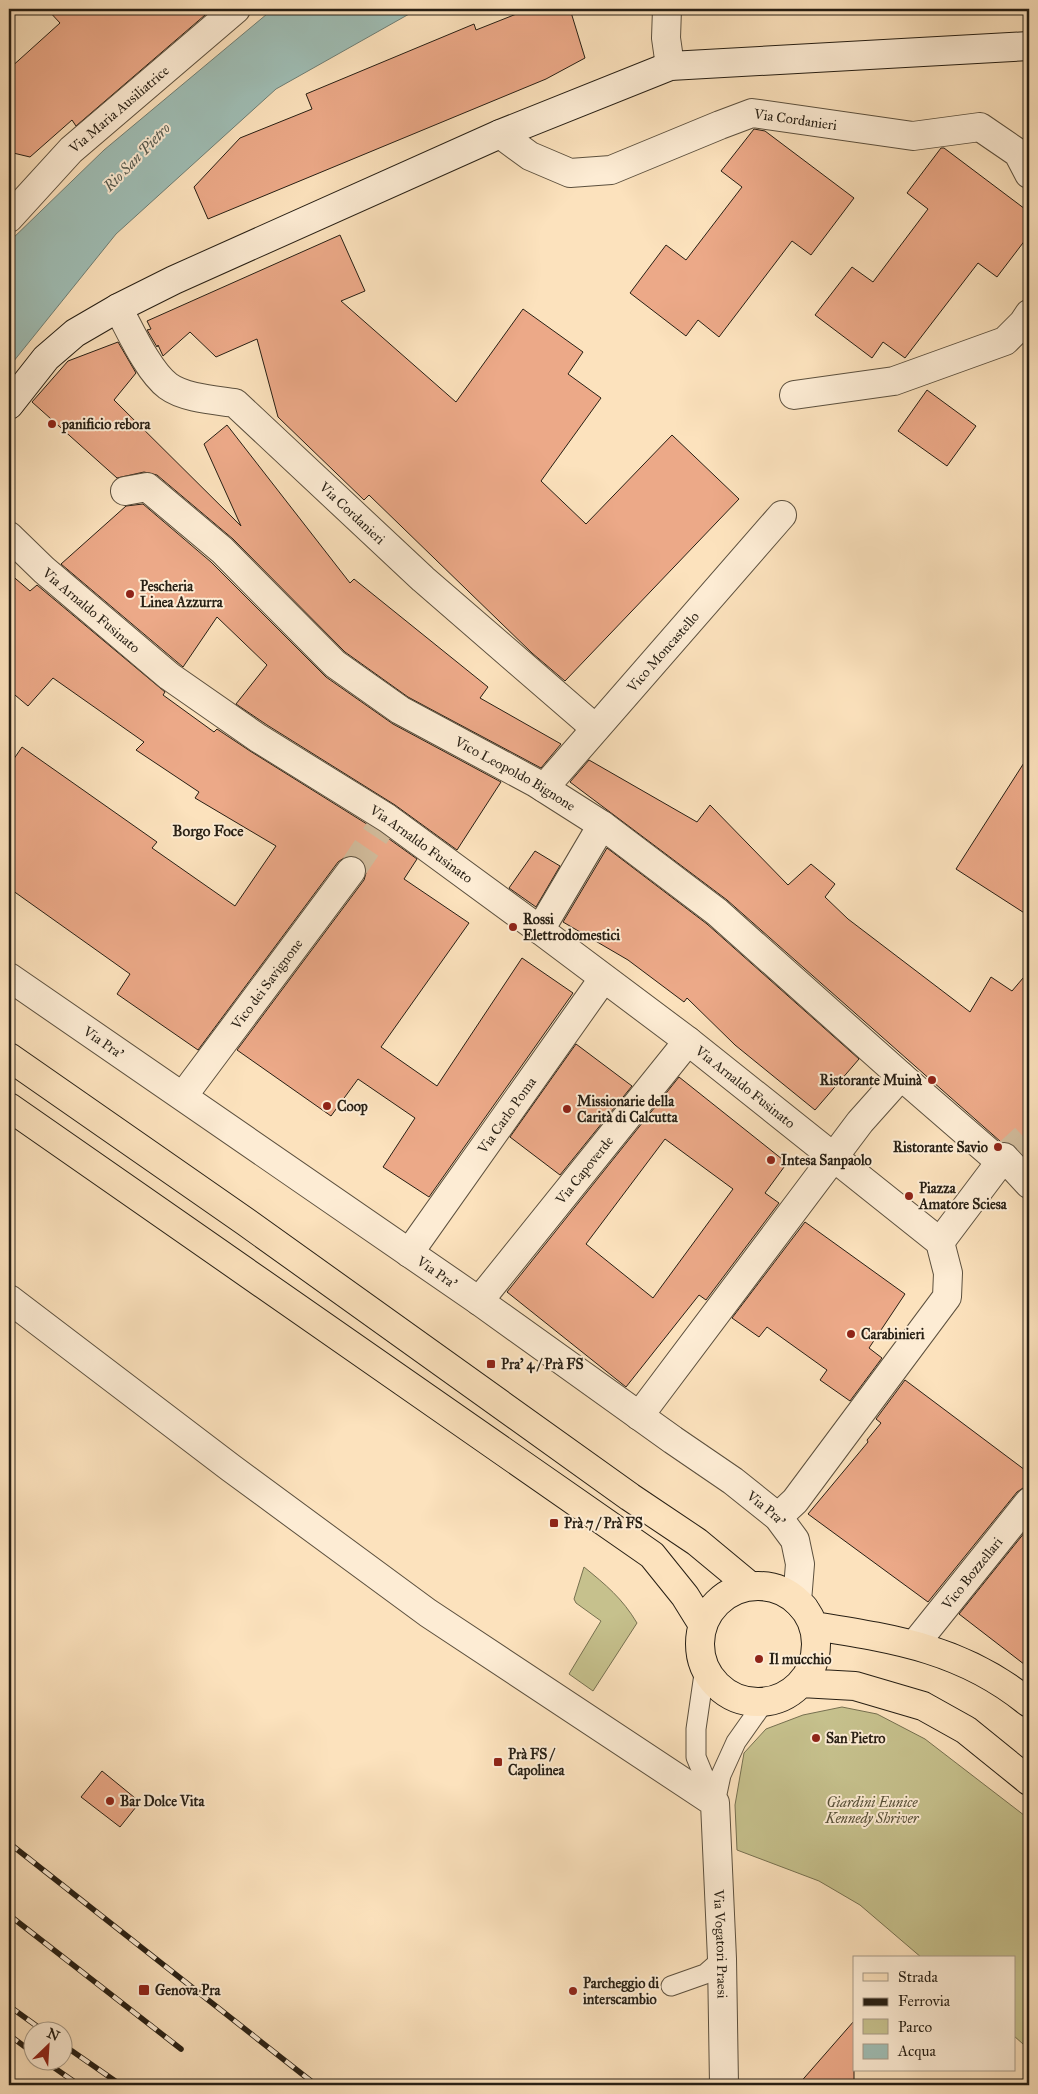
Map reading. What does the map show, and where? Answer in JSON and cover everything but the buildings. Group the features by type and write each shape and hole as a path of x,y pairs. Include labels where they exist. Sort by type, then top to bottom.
{"main road":[{"path":"9,1057 246,1222 630,1497 697,1542 750,1586"},
{"path":"9,1107 652,1555 685,1596 703,1625"},
{"path":"750,1586 765,1586 780,1590 793,1597 809,1617 816,1641 815,1656 810,1671 801,1683 784,1695 764,1701 750,1701 736,1697 723,1690 705,1667 700,1639 703,1625 710,1611 721,1599 734,1591 750,1586"},
{"path":"809,1617 915,1644 973,1666 1008,1685 1029,1703"},
{"path":"801,1683 855,1686 924,1706 966,1730 1029,1781"}],"street":[{"name":"Via Maria Ausiliatrice","path":"9,218 71,150 236,9"},
{"path":"667,9 666,38 670,66"},
{"path":"9,405 46,358 74,333 118,308 174,280 500,134 670,66 1029,46"},
{"name":"Via Cordanieri","path":"500,134 530,156 570,173 611,170 720,125 752,114 913,136 980,127 1018,152 1029,174"},
{"name":"Via Cordanieri","path":"118,308 145,358 168,386 194,397 235,403 423,579 595,728"},
{"path":"794,395 894,381 1005,341 1029,314"},
{"name":"Vico Leopoldo Bignone","path":"125,492 148,487 222,550 335,664 400,710 544,788 602,825 717,912 901,1076"},
{"name":"Vico Moncastello","path":"544,788 782,515"},
{"name":"Via Arnaldo Fusinato","path":"9,536 44,570 169,676 258,738 387,818 688,1040 834,1156"},
{"path":"540,930 602,825"},
{"name":"Vico dei Savignone","path":"184,1096 351,871"},
{"name":"Via Pra'","path":"9,977 479,1301 733,1481 778,1517 795,1540 800,1564 797,1601 809,1617"},
{"name":"Via Carlo Poma","path":"409,1253 603,979"},
{"name":"Via Capoverde","path":"479,1301 688,1040"},
{"path":"639,1416 860,1122 901,1076 1029,1184"},
{"path":"778,1517 795,1501 946,1297 948,1272 940,1242 834,1156"},
{"path":"940,1242 1001,1159"},
{"path":"9,1299 231,1468 428,1614 715,1803"},
{"name":"Vico Bozzellari","path":"915,1644 1029,1502"},
{"name":"Via Vogatori Praesi","path":"715,1803 722,1959 724,2085"}],"lane":[{"path":"705,1667 696,1728 696,1757 715,1803"},
{"path":"715,1803 721,1775 736,1742 764,1701"},
{"path":"671,1986 704,1974 722,1959"}],"green space":[{"path":"584,1567 619,1599 637,1623 593,1691 569,1674 601,1621 576,1603 574,1599"},
{"name":"Giardini Eunice Kennedy Shriver","path":"842,1707 877,1714 925,1739 1029,1819 1029,2036 1023,2044 1016,2038 1016,1956 920,1956 860,1905 819,1881 737,1850 735,1805 744,1753 766,1729 803,1715"}],"water":[{"name":"Rio San Pietro","path":"273,9 418,9 276,89 116,234 9,367 9,242 104,150"}],"tunnel":[{"path":"351,871 387,818"},
{"path":"1004,1157 1029,1134"}],"railway":[{"path":"9,1843 316,2085"},
{"path":"9,1915 181,2049"},
{"path":"9,2006 31,2022"},
{"path":"9,2035 22,2045"},
{"path":"72,2051 121,2085"},
{"path":"60,2072 79,2085"}],"place":[{"name":"panificio rebora","path":"52,424"},
{"name":"Pescheria Linea Azzurra","path":"130,594"},
{"name":"Rossi Elettrodomestici","path":"513,927"},
{"name":"Ristorante Muinà","path":"932,1080"},
{"name":"Coop","path":"327,1106"},
{"name":"Missionarie della Carità di Calcutta","path":"567,1109"},
{"name":"Ristorante Savio","path":"998,1147"},
{"name":"Intesa Sanpaolo","path":"771,1160"},
{"name":"Piazza Amatore Sciesa","path":"909,1196"},
{"name":"Carabinieri","path":"851,1334"},
{"name":"Pra' 4 / Prà FS","path":"491,1364"},
{"name":"Prà 7 / Prà FS","path":"554,1523"},
{"name":"Il mucchio","path":"759,1659"},
{"name":"San Pietro","path":"816,1738"},
{"name":"Prà FS / Capolinea","path":"498,1762"},
{"name":"Bar Dolce Vita","path":"110,1801"},
{"name":"Genova Pra","path":"144,1990"},
{"name":"Parcheggio di interscambio","path":"573,1991"}],"district":[{"name":"Borgo Foce","path":"208,831"}]}
